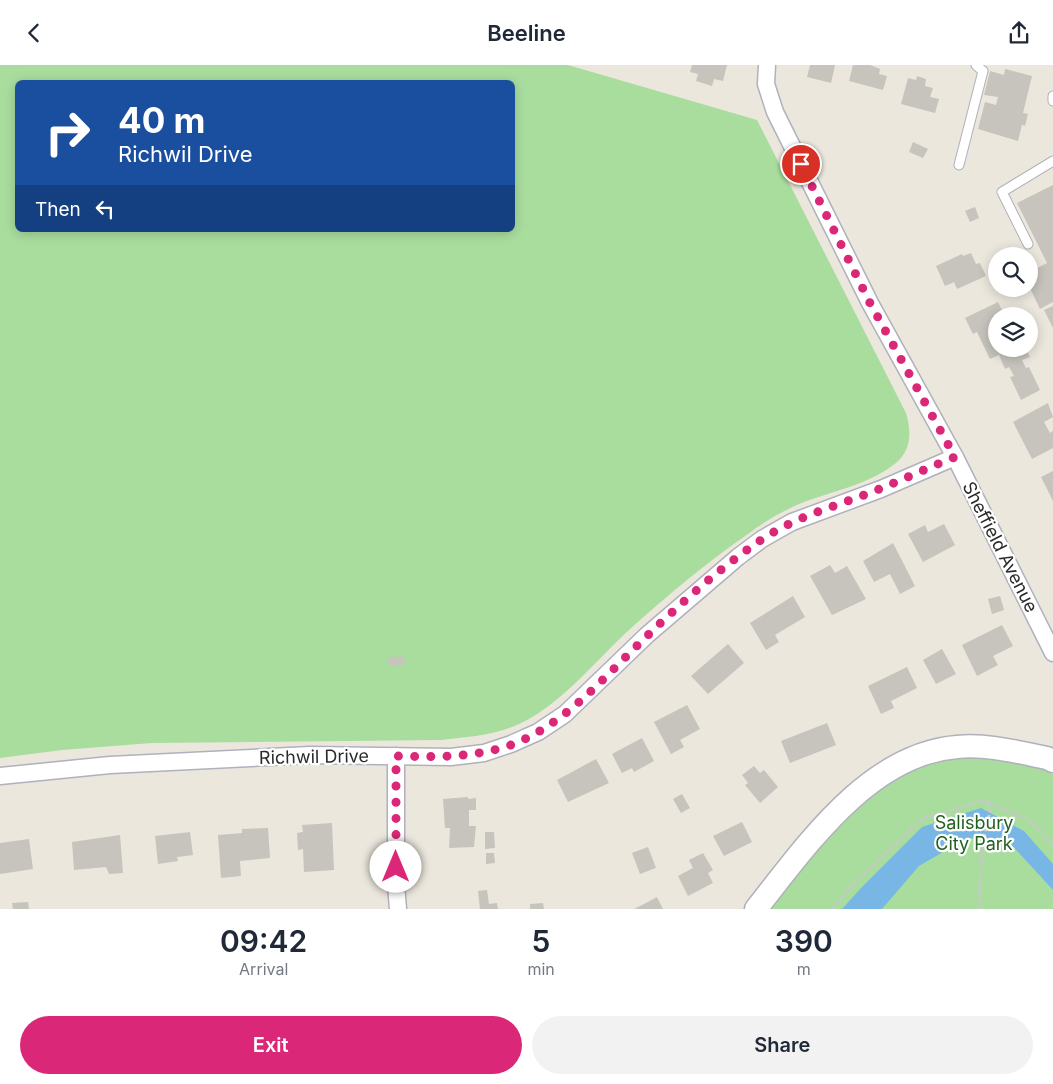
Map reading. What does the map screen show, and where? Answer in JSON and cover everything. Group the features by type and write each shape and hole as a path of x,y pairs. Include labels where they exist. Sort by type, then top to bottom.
{"street":[{"name":"Sheffield Avenue","path":"767,65 766,84 775,112 870,303 955,457 1053,653"},
{"name":"Richwil Drive","path":"0,776 110,765 310,755 451,757 484,753 511,745 538,733 586,696 655,629 738,557 762,539 792,521 881,489 955,457"},
{"path":"756,909 840,807 884,773 925,753 956,747 992,747 1047,758 1053,761"},
{"path":"396,756 396,885 398,909"}],"lane":[{"path":"959,165 983,71 976,65"},
{"path":"1053,96 1053,101"},
{"path":"1028,244 1002,192 1053,161"}],"path":[{"path":"832,909 849,889 922,819 980,801 989,802 1032,822 1053,845"},
{"path":"979,909 982,846 990,812 989,802"}],"green space":[{"path":"0,65 568,65 757,120 906,413 909,426 908,445 897,462 877,476 804,502 782,512 761,525 703,567 659,604 630,629 560,697 529,719 512,727 477,736 441,740 152,743 62,750 0,758"},
{"name":"Salisbury City Park","path":"980,756 1030,763 1053,774 1053,909 769,909 847,810 906,773 949,757"}],"water":[{"path":"981,808 1024,831 1053,864 1053,890 1007,840 967,838 919,866 882,909 842,909 922,827"}],"building":[{"path":"692,65 727,65 723,81 714,79 712,86 696,81 698,74 690,72"},
{"path":"810,65 835,65 831,83 807,77"},
{"path":"853,65 870,65 880,69 879,74 887,76 883,90 849,81"},
{"path":"1005,69 1032,76 1023,113 1028,114 1025,126 1022,125 1018,141 978,129 985,102 996,105 998,97 984,95 990,71 1004,75"},
{"path":"917,76 926,79 925,86 933,88 930,97 939,99 935,113 901,104 908,78 916,80"},
{"path":"913,142 928,149 923,158 909,152"},
{"path":"1053,185 1053,302 1040,309 1034,297 1038,297 1038,268 1047,263 1017,203"},
{"path":"975,207 979,218 970,222 965,211"},
{"path":"971,253 976,264 980,263 986,276 957,289 954,282 945,286 936,266 962,254 963,256"},
{"path":"998,302 1000,307 988,307 988,355 977,332 973,334 965,318"},
{"path":"1053,306 1053,328 1044,310"},
{"path":"1000,357 1030,357 1022,360 1026,368 1029,367 1040,390 1021,400 1010,377 1014,376 1009,367 1005,369"},
{"path":"1048,403 1053,417 1044,422 1050,433 1053,431 1053,448 1032,459 1013,422"},
{"path":"1053,471 1053,501 1041,477"},
{"path":"944,524 955,545 923,562 908,534 925,525 928,532"},
{"path":"893,543 915,586 900,594 890,574 874,582 863,561"},
{"path":"830,565 835,573 847,566 866,599 832,615 810,576"},
{"path":"793,596 805,617 775,635 779,642 766,650 750,623"},
{"path":"1000,596 1004,610 992,614 988,599"},
{"path":"1002,625 1013,646 993,656 998,665 977,676 962,645"},
{"path":"728,644 744,663 708,694 691,676"},
{"path":"942,649 956,674 936,684 923,660"},
{"path":"404,656 405,664 389,666 388,658"},
{"path":"907,667 917,688 891,701 894,708 881,714 868,686"},
{"path":"687,705 700,729 680,740 684,747 671,754 654,722"},
{"path":"827,723 836,745 790,763 781,741"},
{"path":"642,738 654,761 634,772 632,768 622,773 612,754"},
{"path":"596,759 609,783 568,802 557,780"},
{"path":"754,766 760,773 764,770 778,787 760,803 745,785 748,783 742,775"},
{"path":"682,794 690,808 681,813 673,799"},
{"path":"468,797 468,799 476,798 476,810 469,810 469,826 476,826 474,847 449,848 450,828 445,828 443,799"},
{"path":"742,822 752,842 724,856 713,836"},
{"path":"332,823 334,870 304,872 303,849 298,850 297,833 303,832 302,825"},
{"path":"268,828 270,858 240,861 241,876 221,878 218,835 242,833 242,829"},
{"path":"190,832 193,855 177,857 178,861 158,864 155,836"},
{"path":"485,832 494,832 495,848 485,849"},
{"path":"120,835 123,873 109,874 106,867 74,870 72,842"},
{"path":"29,839 33,869 0,874 0,843"},
{"path":"648,847 656,868 640,874 632,853"},
{"path":"486,853 494,853 495,863 486,864"},
{"path":"703,853 713,870 708,873 713,883 688,896 678,876 693,868 689,860"},
{"path":"487,890 489,904 497,903 498,909 480,909 478,891"},
{"path":"657,897 663,909 634,909 646,903"},
{"path":"28,902 29,909 13,909 12,903"},
{"path":"543,903 544,909 530,909 530,904"}],"route":[{"path":"396,867 396,756 451,757 484,753 511,745 538,733 586,696 648,635 713,578 762,539 792,521 881,489 955,457 870,303 801,164"}]}
